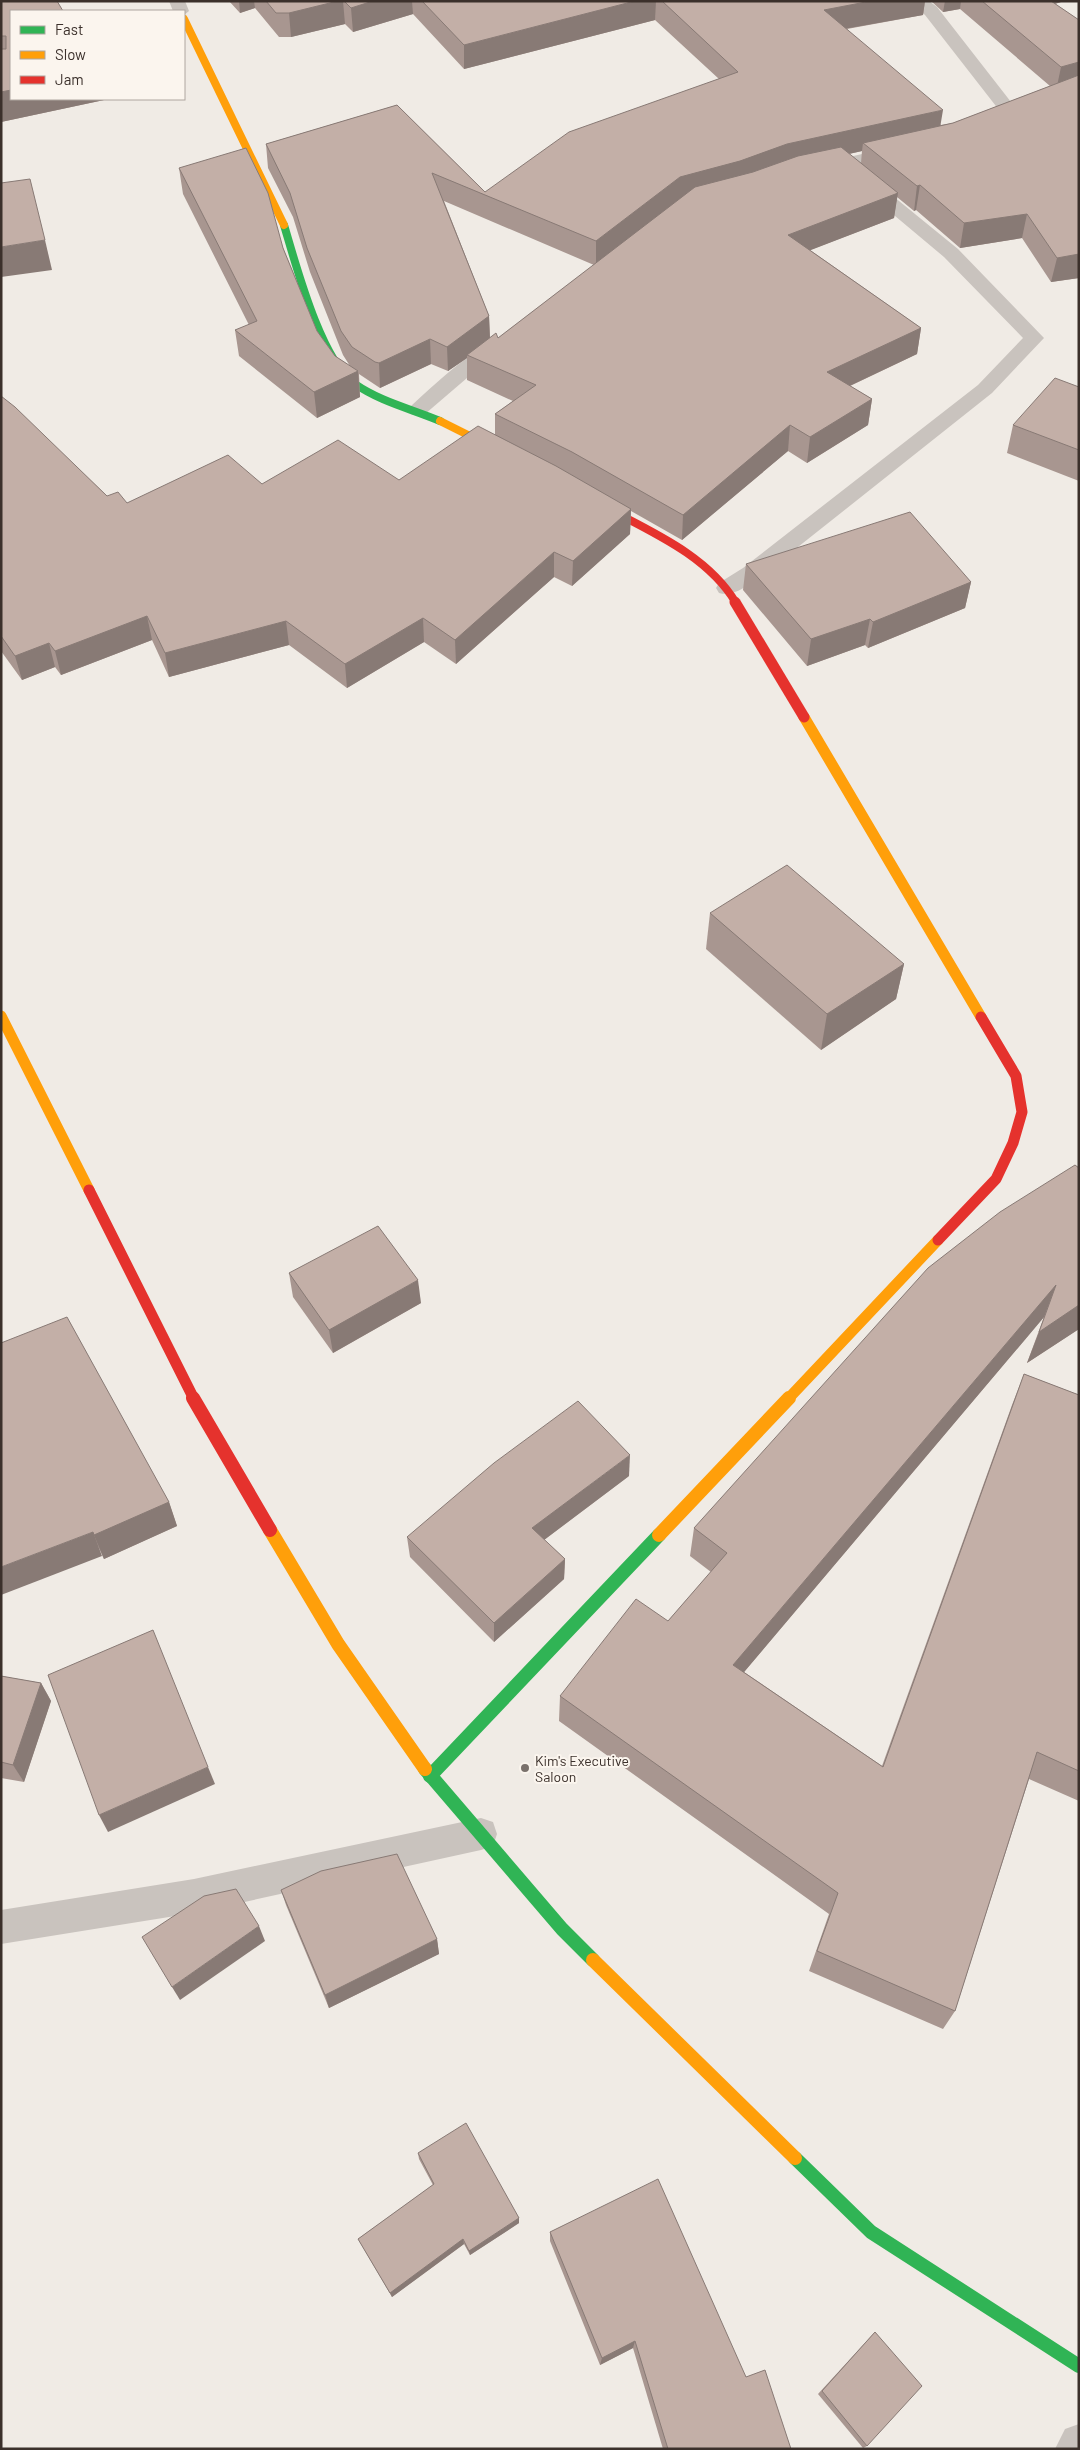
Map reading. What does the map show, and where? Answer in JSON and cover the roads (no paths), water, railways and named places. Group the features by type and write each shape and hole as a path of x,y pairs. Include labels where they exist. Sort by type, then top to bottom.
{"street":[{"path":"918,1 931,11 1012,115"},
{"path":"185,23 188,39 282,218 298,273 331,356 346,378 369,392 418,410 512,457"},
{"path":"994,122 1030,108"},
{"path":"727,588 758,568 985,389 1034,338 951,253 834,165 915,147"},
{"path":"418,410 467,368 514,336"},
{"path":"430,1776 996,1179 1013,1143 1022,1112 1016,1076 727,588 717,576 691,557 588,498"},
{"path":"1,1016 204,1419 338,1644 430,1776 562,1929 871,2232 1079,2366"},
{"path":"1,1927 194,1896 480,1834"},
{"path":"1074,2449 1079,2443"}],"place":[{"name":"Kim's Executive Saloon","path":"525,1768"}]}
